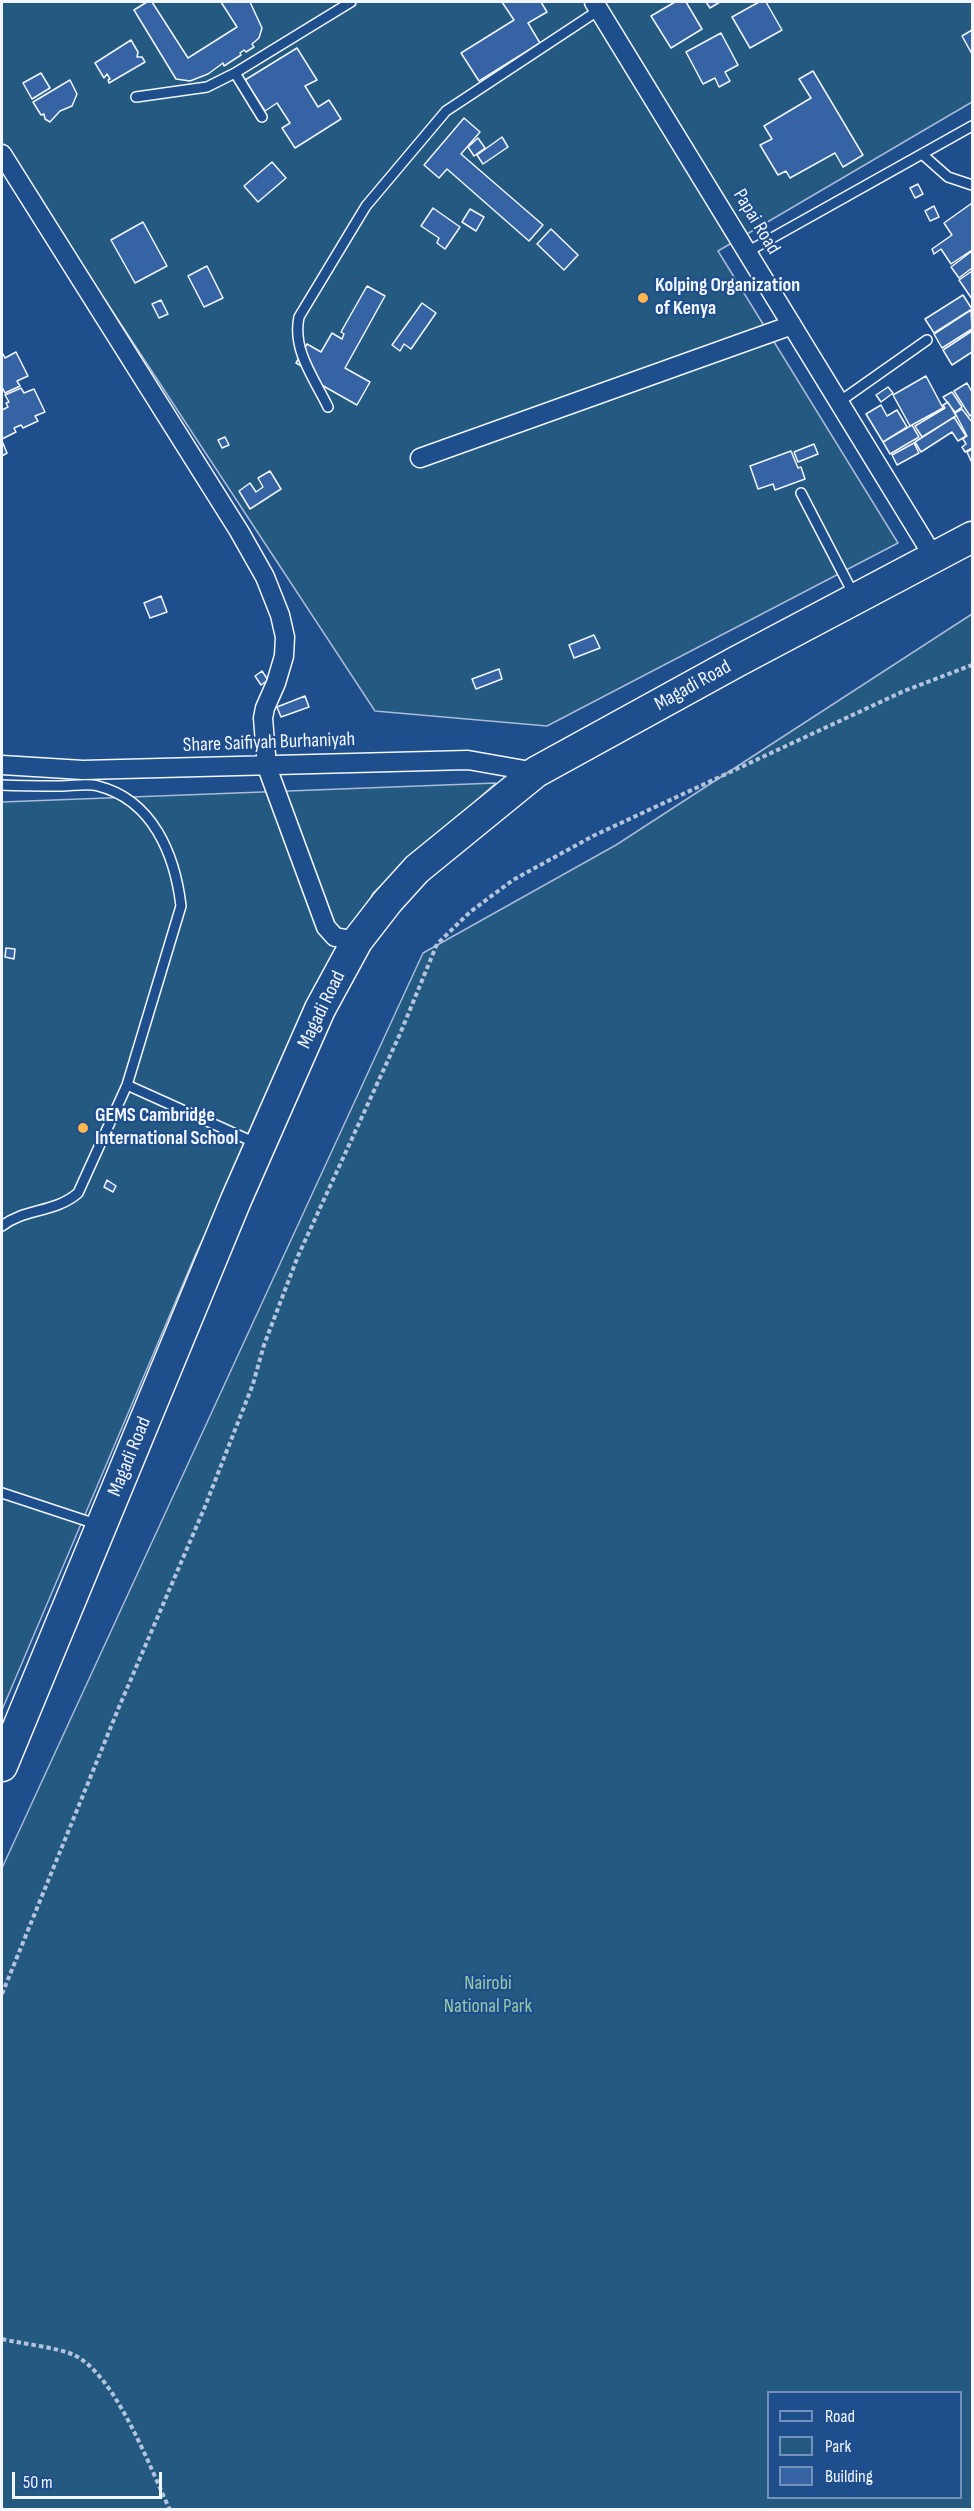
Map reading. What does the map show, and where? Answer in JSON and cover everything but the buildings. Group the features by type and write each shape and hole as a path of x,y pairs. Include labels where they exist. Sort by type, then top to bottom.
{"highway":[{"name":"Magadi Road","path":"5,1750 260,1145 320,1009 357,941 388,901 417,869 536,772 935,559 972,537"}],"street":[{"name":"Papai Road","path":"597,5 935,559"},
{"path":"2,154 239,531 265,577 280,615 285,636 284,656 263,718 267,767 326,927 335,937 357,941"},
{"path":"420,458 792,325"},
{"name":"Share Saifiyah Burhaniyah","path":"2,765 83,770 267,767 425,759 468,760 536,772"}],"lane":[{"path":"136,98 207,87 235,73 351,2"},
{"path":"328,407 300,352 296,333 299,317 366,206 446,111 597,5"},
{"path":"235,73 262,117"},
{"path":"747,252 972,126"},
{"path":"922,154 948,177 972,184"},
{"path":"839,402 927,340"},
{"path":"801,493 856,600"},
{"path":"2,785 95,785 119,793 142,811 154,825 170,855 178,880 181,906 127,1085 78,1193 69,1201 52,1209 15,1216 2,1226"},
{"path":"127,1085 260,1145"},
{"path":"2,1493 101,1526"}],"path":[{"path":"2,1994 119,1707 204,1509 298,1256 400,1034 437,944 470,912 513,880 593,836 904,691 972,665"},
{"path":"2,2339 73,2355 98,2374 119,2403 170,2510"}],"green space":[{"path":"2,2 972,2 972,102 718,251 898,543 547,726 375,711 2,143"},
{"name":"Nairobi National Park","path":"972,614 972,2509 2,2509 2,1868 423,953 616,845"},
{"path":"496,783 373,893 197,1251 2,1710 2,802"}],"place":[{"name":"Kolping Organization of Kenya","path":"643,298"},
{"name":"GEMS Cambridge International School","path":"83,1128"}]}
